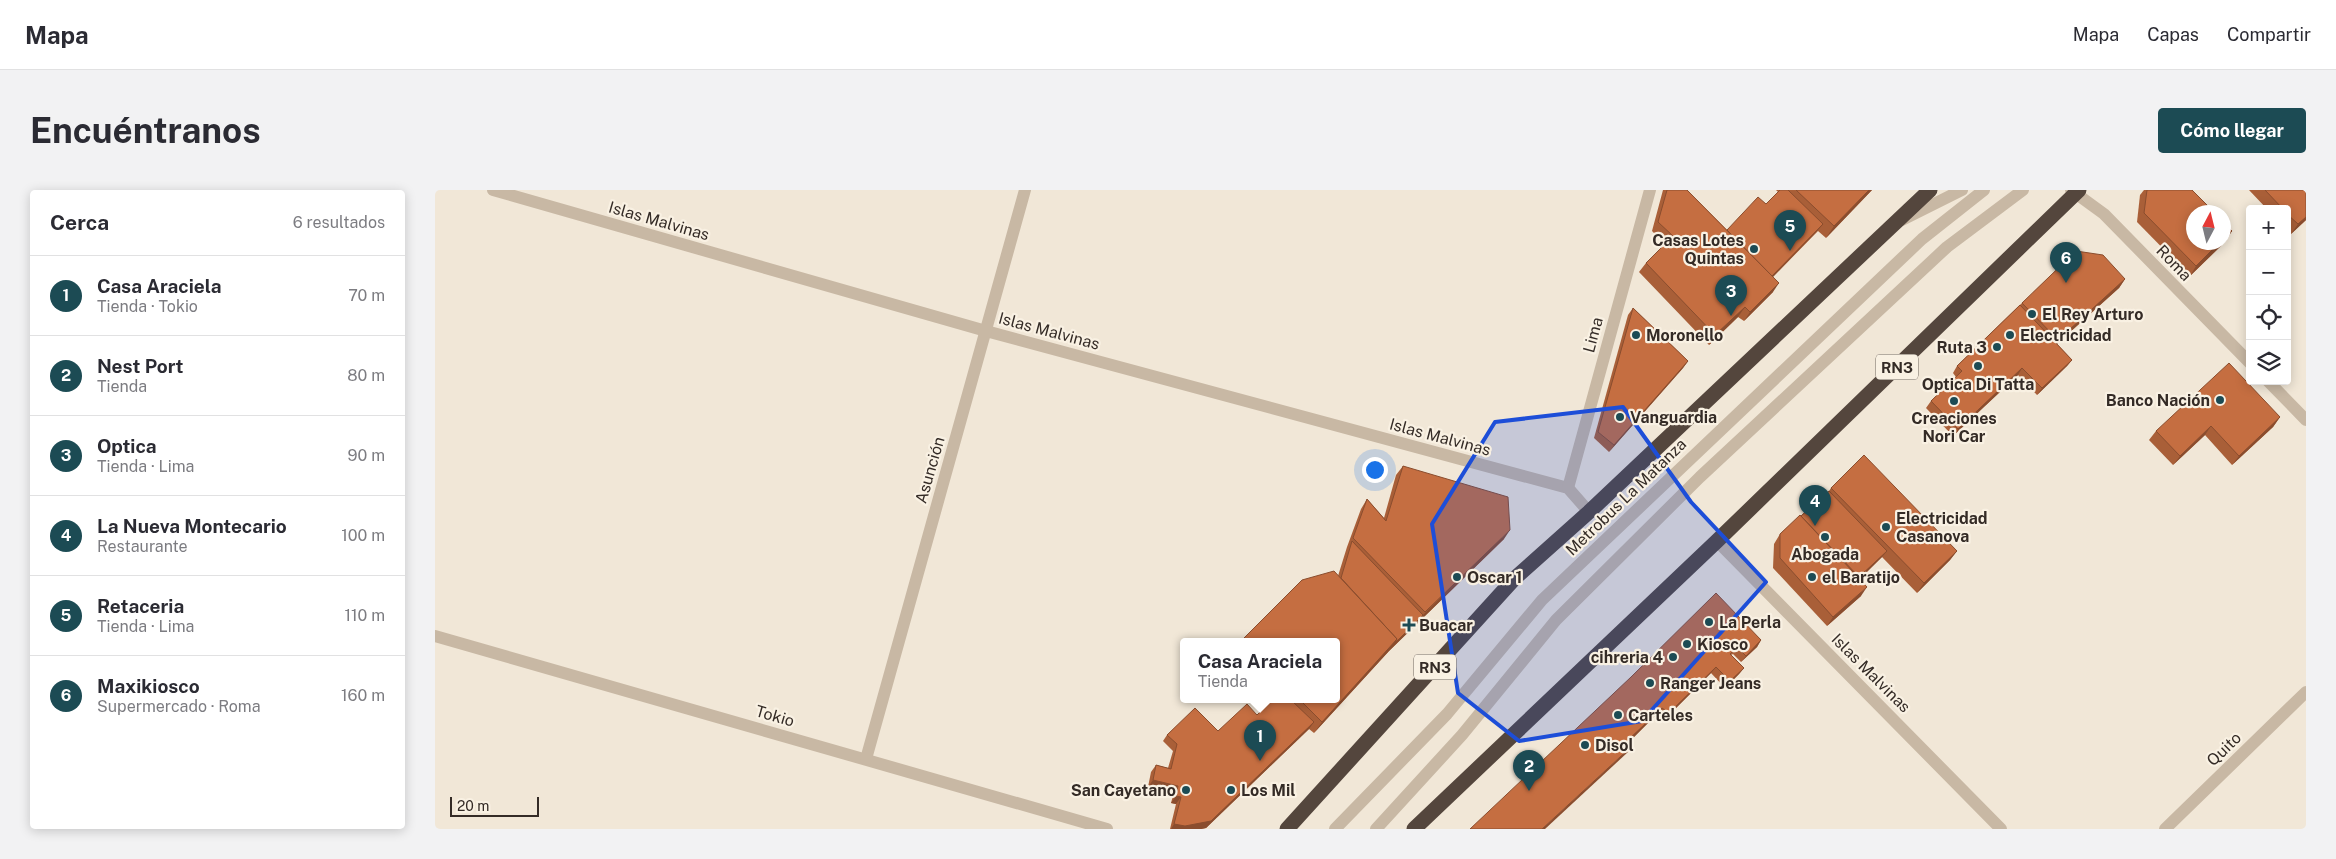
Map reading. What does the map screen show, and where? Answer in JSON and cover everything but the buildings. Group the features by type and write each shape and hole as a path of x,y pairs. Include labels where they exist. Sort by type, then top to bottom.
{"highway":[{"name":"RN3","path":"1287,829 1515,578 1589,512 1930,190"},
{"name":"RN3","path":"1414,829 1717,541 2075,191"}],"street":[{"name":"Islas Malvinas","path":"493,190 986,331 1568,488"},
{"name":"Asunción","path":"866,759 1025,190"},
{"name":"Lima","path":"1568,488 1650,190"},
{"path":"1892,225 1963,190"},
{"name":"Metrobus La Matanza","path":"1335,829 1447,714 1542,600 1922,239 1984,190"},
{"path":"1376,829 1462,735 1556,620 1700,478 1947,247 2023,190"},
{"name":"Roma","path":"2075,191 2104,214 2246,359"},
{"path":"2271,385 2306,420"},
{"path":"1568,488 1589,512"},
{"name":"Islas Malvinas","path":"1717,541 2001,829"},
{"name":"Tokio","path":"435,636 1107,829"},
{"name":"Quito","path":"2165,829 2306,692"}],"highlighted area":[{"path":"1623,407 1691,502 1766,582 1642,721 1519,741 1458,693 1432,524 1495,422"}],"place":[{"name":"Casas Lotes Quintas","path":"1754,249"},
{"name":"Retaceria","path":"1790,251"},
{"name":"Maxikiosco","path":"2066,283"},
{"name":"El Rey Arturo","path":"2032,314"},
{"name":"Optica","path":"1731,316"},
{"name":"Moronello","path":"1636,335"},
{"name":"Electricidad","path":"2010,335"},
{"name":"Ruta 3","path":"1997,347"},
{"name":"Optica Di Tatta","path":"1978,366"},
{"name":"Banco Nación","path":"2220,400"},
{"name":"Creaciones Nori Car","path":"1954,401"},
{"name":"Vanguardia","path":"1620,417"},
{"name":"La Nueva Montecario","path":"1815,526"},
{"name":"Electricidad Casanova","path":"1886,527"},
{"name":"Abogada","path":"1825,537"},
{"name":"Oscar 1","path":"1457,577"},
{"name":"el Baratijo","path":"1812,577"},
{"name":"La Perla","path":"1709,622"},
{"name":"Buacar","path":"1409,625"},
{"name":"Kiosco","path":"1687,644"},
{"name":"cihreria 4","path":"1673,657"},
{"name":"Ranger Jeans","path":"1650,683"},
{"name":"Carteles","path":"1618,715"},
{"name":"Disol","path":"1585,745"},
{"name":"Casa Araciela","path":"1260,761"},
{"name":"San Cayetano","path":"1186,790"},
{"name":"Los Mil","path":"1231,790"},
{"name":"Nest Port","path":"1529,791"}]}
